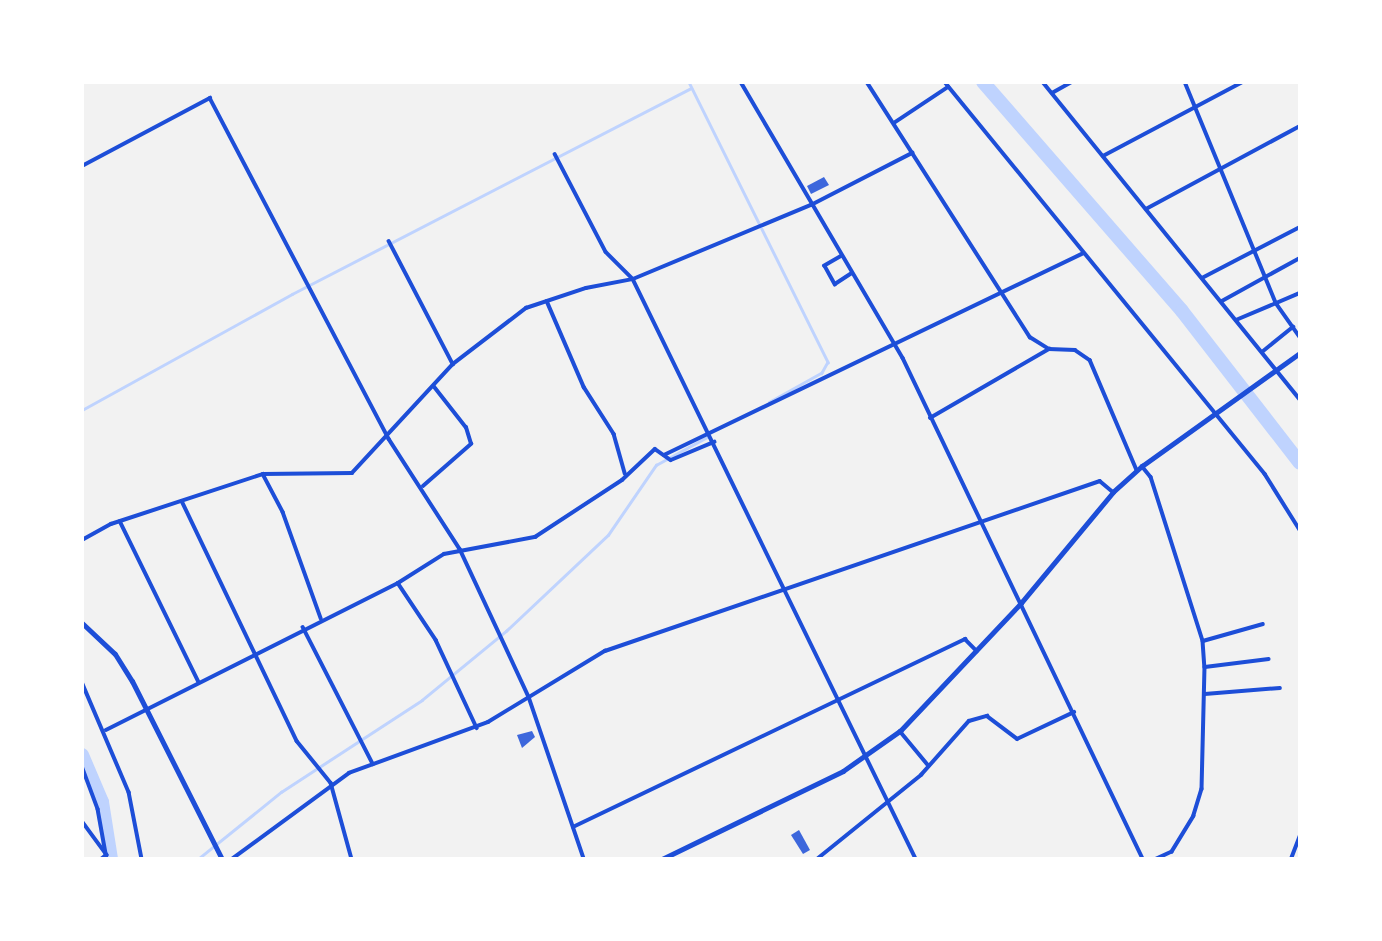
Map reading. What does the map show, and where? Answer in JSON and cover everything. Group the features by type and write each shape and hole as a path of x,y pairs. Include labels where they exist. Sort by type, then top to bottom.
{"main road":[{"path":"82,623 115,654 147,709 222,859"}],"street":[{"path":"741,82 896,346 1143,859"},
{"path":"867,82 1030,337 1049,349 1075,350 1090,359 1139,468 1151,477 1203,641 1206,667 1202,789 1194,816 1172,852 1157,859"},
{"path":"945,82 1265,474 1300,530"},
{"path":"1043,82 1300,399"},
{"path":"1052,93 1072,82"},
{"path":"1185,82 1276,303 1300,337"},
{"path":"1103,156 1243,82"},
{"path":"894,123 948,87"},
{"path":"82,166 210,98 389,439 423,486 460,549 529,697 584,859"},
{"path":"1146,209 1300,126"},
{"path":"555,153 606,252 633,279 715,441 916,859"},
{"path":"82,540 120,521 263,474 352,474 389,439 453,364 516,315 547,300 633,279 811,205 912,153"},
{"path":"1202,278 1300,227"},
{"path":"388,241 453,364"},
{"path":"664,455 896,346 1083,253"},
{"path":"842,256 825,266 835,284 852,274"},
{"path":"1221,301 1300,258"},
{"path":"1236,320 1300,293"},
{"path":"547,300 584,387 614,434 625,473"},
{"path":"1262,352 1293,327"},
{"path":"930,418 1049,349"},
{"path":"662,859 867,757 900,731 1021,603 1113,492 1139,468 1300,353"},
{"path":"423,486 471,444 461,420 434,387"},
{"path":"106,730 460,549 535,537 575,514 622,480 625,473 655,449 671,460 715,441"},
{"path":"263,474 283,512 321,619"},
{"path":"232,859 331,783 373,764 477,728 605,651 1100,481 1113,492"},
{"path":"182,501 297,741 331,783 352,859"},
{"path":"120,521 199,682"},
{"path":"398,583 436,640 477,728"},
{"path":"1203,641 1264,624"},
{"path":"303,627 373,764"},
{"path":"573,827 965,639 977,651"},
{"path":"1206,667 1268,659"},
{"path":"82,682 106,730 129,792 142,859"},
{"path":"1205,694 1280,688"},
{"path":"817,859 929,766 970,721 987,716 1017,739 1073,712"},
{"path":"900,731 929,766"},
{"path":"82,766 98,809 105,858"},
{"path":"82,821 105,858"},
{"path":"1291,859 1300,836"}],"building":[{"path":"824,177 829,185 811,194 807,186"},
{"path":"532,731 535,737 522,748 517,735"},
{"path":"799,830 810,850 803,854 791,835"}],"waterway":[{"path":"689,82 828,362 822,373 770,402"},
{"path":"983,82 1182,311 1300,463"},
{"path":"82,410 292,294 691,88"},
{"path":"198,859 281,792 422,700 506,631 608,535 656,465 709,436"},
{"path":"82,755 102,802 111,859"}]}
